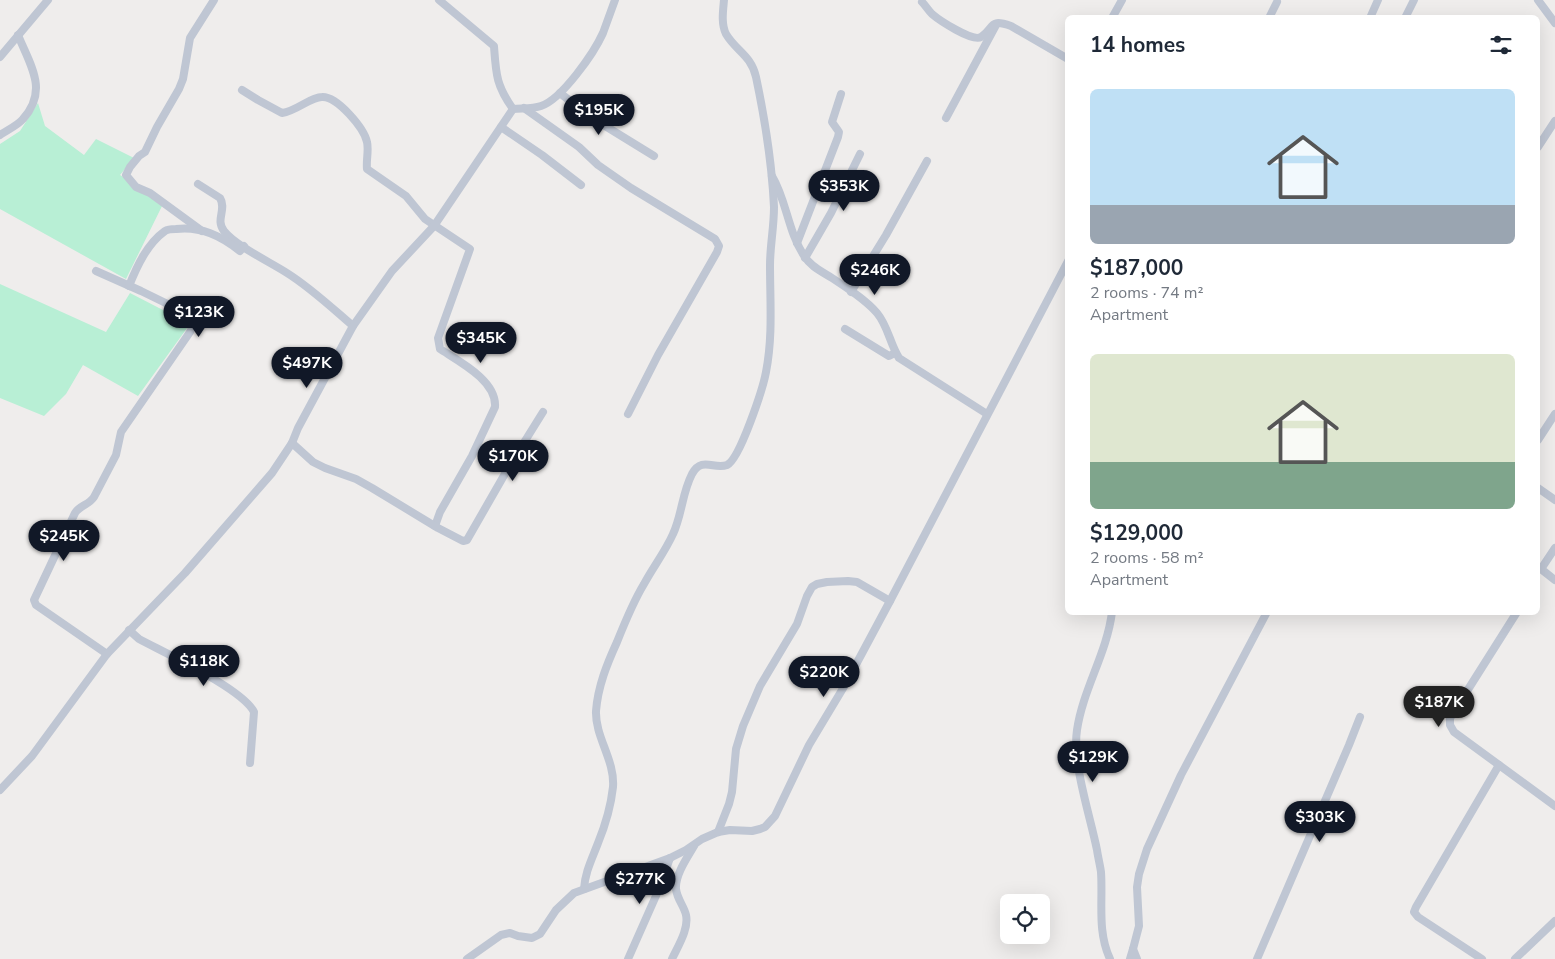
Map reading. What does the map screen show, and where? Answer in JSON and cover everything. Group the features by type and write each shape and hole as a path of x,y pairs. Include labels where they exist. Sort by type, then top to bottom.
{"street":[{"path":"0,57 48,0"},
{"path":"202,231 150,194 136,187 126,175 139,156 145,152 156,128 179,89 184,79 190,38 214,0"},
{"path":"439,0 492,44 496,76 504,96 513,109"},
{"path":"513,109 539,107 560,94 593,51 602,34 615,0"},
{"path":"584,889 586,873 606,820 613,785 609,760 598,730 596,715 600,683 627,618 674,533 686,488 694,472 699,466 707,464 722,466 729,464 735,458 746,434 766,374 772,303 770,263 774,208 769,144 756,75 748,58 726,32 723,19 724,0"},
{"path":"1114,15 1122,0"},
{"path":"1371,15 1378,0"},
{"path":"1406,15 1414,0"},
{"path":"1538,0 1555,23"},
{"path":"922,2 946,24 971,37 981,37 992,25 997,23 1011,26 1065,57"},
{"path":"1270,15 1277,2"},
{"path":"946,118 997,23"},
{"path":"0,135 24,118 36,96 36,80 18,35"},
{"path":"242,90 282,113 298,108 321,96 340,105 350,115 367,142 367,169 406,196 420,215 434,226 470,249 438,338 440,348 486,382 492,390 495,407 472,456 440,512 435,526"},
{"path":"560,94 589,116 654,156"},
{"path":"797,243 838,137 839,132 832,122 841,94"},
{"path":"524,108 579,147 598,166 715,239 719,246 658,355 628,414"},
{"path":"0,790 32,756 107,654 185,573 272,474 292,443 353,326 392,271 434,226 513,109"},
{"path":"1540,145 1555,121"},
{"path":"501,128 542,155 581,185"},
{"path":"805,258 831,213 860,154"},
{"path":"852,292 927,161"},
{"path":"771,174 782,193 797,243 805,258 852,292 877,314 885,327 895,353 904,362 987,414"},
{"path":"198,184 220,198 223,205 220,222 224,231 289,274 353,326"},
{"path":"130,286 136,267 151,244 167,230 184,228 202,231 221,238 240,251 244,246"},
{"path":"467,959 501,935 510,934 532,938 540,934 556,910 574,893 670,858 718,832 760,829 765,827 775,816 809,745 845,685 890,601 1065,267"},
{"path":"96,271 189,316 193,321 193,326 121,432 116,455 92,501 78,508 75,513 34,600 36,605 107,654"},
{"path":"845,329 889,356 895,353"},
{"path":"292,443 313,462 356,479 435,526 463,540 467,540 510,464 543,412"},
{"path":"1540,437 1555,414"},
{"path":"1540,489 1555,500"},
{"path":"1540,570 1555,548"},
{"path":"1540,572 1555,580"},
{"path":"718,832 731,798 736,749 743,726 760,686 797,624 812,587 827,582 848,580 857,582 890,601"},
{"path":"1110,959 1105,950 1102,934 1101,870 1076,750 1080,714 1104,645 1111,615"},
{"path":"1130,959 1139,926 1137,887 1146,849 1181,775 1265,615"},
{"path":"1515,615 1450,718 1450,726 1454,732 1555,806"},
{"path":"129,630 139,639 234,692 247,703 254,712 250,763"},
{"path":"1257,959 1360,717"},
{"path":"1482,959 1418,917 1414,912 1499,765"},
{"path":"672,959 686,927 686,914 676,890 677,883 694,844"},
{"path":"628,959 659,890 670,858"},
{"path":"1515,959 1555,921"},
{"path":"1134,949 1137,959"}],"green space":[{"path":"38,103 45,126 84,155 96,139 134,158 120,175 164,202 126,279 0,209 0,144 20,131"},
{"path":"0,284 106,332 130,293 190,324 138,396 83,365 66,394 44,416 0,398"}]}
